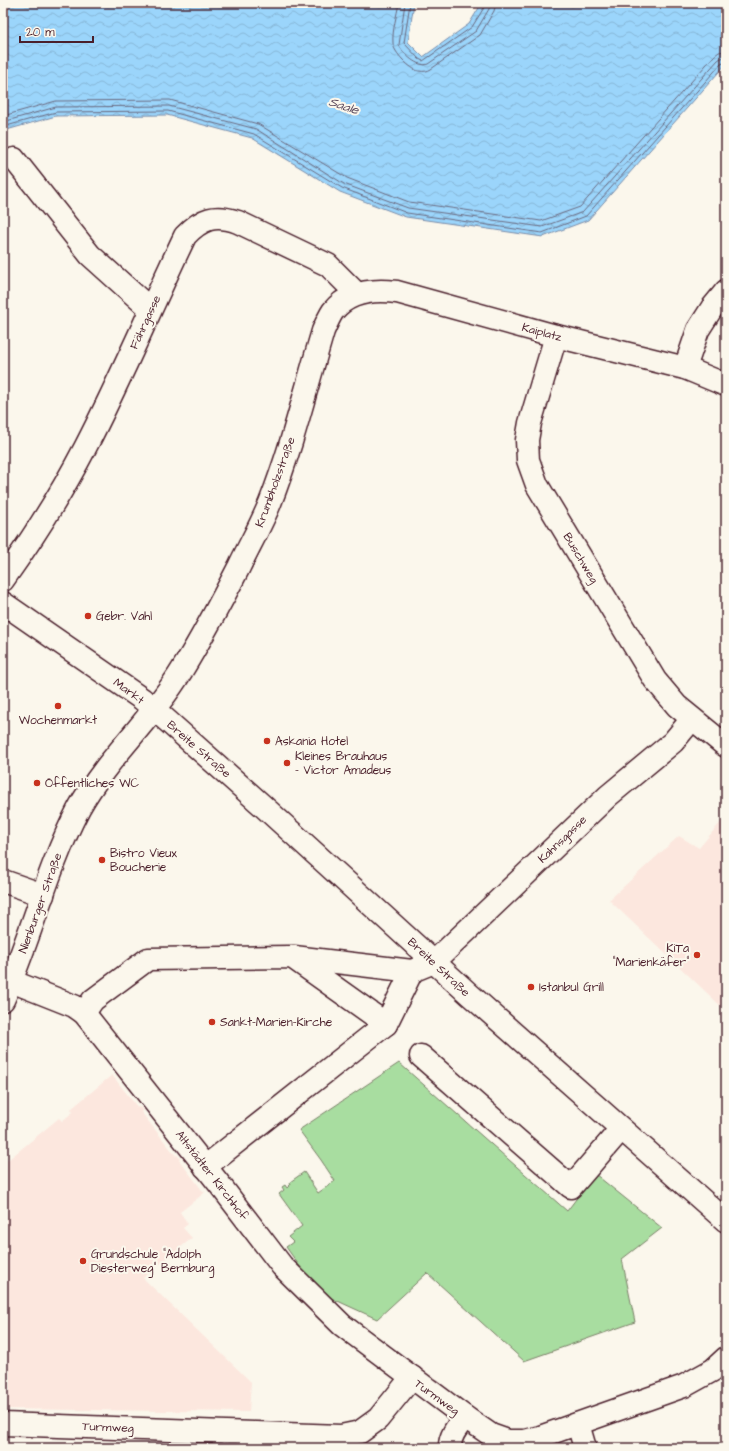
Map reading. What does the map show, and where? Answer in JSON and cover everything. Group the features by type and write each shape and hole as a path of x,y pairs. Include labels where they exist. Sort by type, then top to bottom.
{"street":[{"path":"14,159 90,255 150,309"},
{"name":"Fährgasse","path":"3,580 40,526 84,448 124,367 185,236 198,223 211,218 226,218 238,222 328,265 357,294"},
{"name":"Kaiplatz","path":"357,294 379,290 397,292 556,336 685,368 726,385"},
{"path":"685,368 698,330 712,308 726,291"},
{"name":"Krumbholzstraße","path":"154,709 182,671 220,604 256,534 269,504 294,431 323,331 332,312 340,304 357,294"},
{"name":"Buschweg","path":"556,336 530,423 527,440 528,460 531,471 537,485 644,663 665,692 692,719 726,746"},
{"name":"Markt","path":"3,603 142,699 154,709 103,773 76,803"},
{"name":"Breite Straße","path":"154,709 253,796 434,962 726,1221"},
{"name":"Kahnsgasse","path":"434,962 608,796 674,742 692,719"},
{"name":"Nienburger Straße","path":"7,991 76,803"},
{"path":"3,881 43,895"},
{"path":"84,1013 93,1000 148,959 292,957 412,971 434,962"},
{"path":"292,957 386,1024"},
{"path":"205,1166 386,1024 412,971"},
{"name":"Altstädter Kirchhof","path":"7,991 74,1006 84,1013 282,1266 342,1325 412,1378"},
{"path":"421,1056 570,1186 621,1129"},
{"name":"Turmweg","path":"3,1424 341,1436 360,1432 378,1419 412,1378 491,1435 508,1441 524,1441 578,1424 684,1386 713,1370 726,1358"},
{"path":"450,1448 450,1443 455,1430 465,1417"},
{"path":"578,1424 584,1448"}],"shaded area":[{"name":"KiTa \"Marienkäfer\"","path":"726,816 726,1011 609,900 679,836 699,848"},
{"name":"Grundschule \"Adolph Diesterweg\" Bernburg","path":"112,1075 138,1108 140,1107 143,1110 141,1112 176,1156 177,1155 180,1158 179,1160 205,1192 180,1212 188,1224 183,1228 192,1238 143,1278 251,1382 249,1412 3,1409 3,1164 59,1118 62,1121 73,1112 71,1109"}],"green space":[{"path":"399,1063 567,1211 595,1174 662,1228 622,1259 635,1322 524,1361 427,1273 377,1319 318,1292 286,1247 293,1242 288,1237 302,1226 279,1194 284,1190 282,1187 285,1185 287,1188 291,1184 290,1182 304,1172 318,1193 335,1181 299,1130"}],"water":[{"name":"Saale","path":"3,3 414,3 408,42 423,57 469,24 482,3 726,3 726,64 588,220 543,237 406,217 340,192 252,138 167,115 56,116 3,131"}],"place":[{"name":"Gebr. Vahl","path":"88,616"},
{"name":"Wochenmarkt","path":"58,706"},
{"name":"Askania Hotel","path":"267,741"},
{"name":"Kleines Brauhaus - Victor Amadeus","path":"287,763"},
{"name":"Öffentliches WC","path":"37,783"},
{"name":"Bistro Vieux Boucherie","path":"102,860"},
{"name":"KiTa \"Marienkäfer\"","path":"697,955"},
{"name":"Istanbul Grill","path":"531,987"},
{"name":"Sankt-Marien-Kirche","path":"212,1022"},
{"name":"Grundschule \"Adolph Diesterweg\" Bernburg","path":"83,1261"}]}
